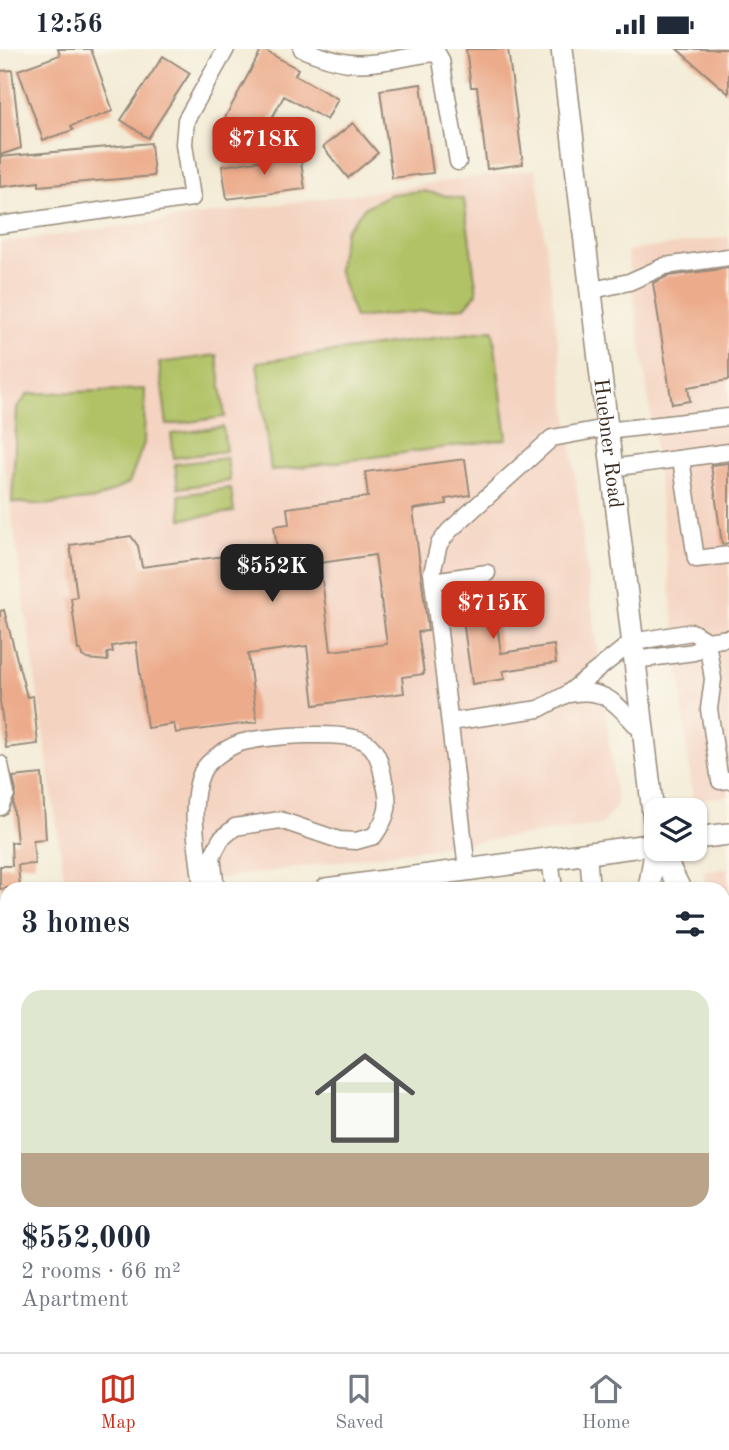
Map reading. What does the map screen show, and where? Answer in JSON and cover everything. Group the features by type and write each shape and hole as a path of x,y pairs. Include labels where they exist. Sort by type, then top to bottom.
{"main road":[{"name":"Huebner Road","path":"562,49 651,798"},
{"path":"707,837 729,834"},
{"path":"375,882 587,853 644,848"},
{"path":"650,882 654,861"},
{"path":"665,861 676,882"}],"street":[{"path":"0,225 192,198 184,145 187,120 226,49"},
{"path":"302,49 320,57 349,63 370,63 425,51 436,53 441,60 458,162"},
{"path":"589,291 629,282 665,265 729,257"},
{"path":"467,869 432,573 439,544 449,531 543,446 560,435 729,417"},
{"path":"611,468 729,452"},
{"path":"681,459 696,559 729,555"},
{"path":"433,581 487,573"},
{"path":"450,722 538,709 568,694 633,651 692,632 707,641 721,678 709,709 720,781 729,780"},
{"path":"707,641 729,638"},
{"path":"568,694 587,691 602,694 643,733"},
{"path":"201,882 195,798 203,769 220,755 239,743 285,736 344,735 365,741 378,756 387,790 387,817 374,836 356,841 339,840 280,820 235,827 221,839 212,856 215,882"},
{"path":"0,764 6,794 0,807"},
{"path":"197,841 221,839"},
{"path":"587,853 590,882"},
{"path":"550,858 553,882"}],"shaded area":[{"path":"536,169 617,804 601,825 200,882 65,882 0,433 0,243"},
{"path":"729,237 729,796 693,798 653,429 627,251"},
{"path":"729,868 729,882 705,882 704,872"}],"green space":[{"path":"423,191 464,199 477,293 465,307 355,318 338,269 345,231 365,207 390,194"},
{"path":"493,330 507,439 271,471 257,362"},
{"path":"217,355 225,417 167,425 159,363"},
{"path":"145,389 144,443 129,483 97,499 43,505 12,502 17,408 28,394"},
{"path":"223,427 226,451 174,458 171,434"},
{"path":"227,458 230,481 178,488 175,464"},
{"path":"231,488 234,512 182,519 179,495"}],"building":[{"path":"58,49 91,49 113,111 71,126 73,130 43,140 18,70 60,55"},
{"path":"262,49 298,69 295,75 338,99 327,120 284,96 252,154 216,134"},
{"path":"466,49 508,49 523,164 487,169 477,87 471,87"},
{"path":"677,49 729,49 729,94"},
{"path":"163,56 190,73 148,138 121,120"},
{"path":"12,70 21,148 0,155 0,71"},
{"path":"421,84 433,173 392,178 380,90"},
{"path":"353,123 378,153 348,178 323,147"},
{"path":"151,143 154,176 39,186 39,182 0,187 0,157"},
{"path":"300,155 305,189 227,199 222,166"},
{"path":"729,268 729,380 688,387 690,401 672,404 653,283 668,276"},
{"path":"465,459 470,495 446,499 447,504 413,509 428,631 418,632 424,674 402,677 404,693 314,705 307,646 248,654 257,722 176,733 174,724 147,728 136,642 112,646 113,652 107,653 108,661 87,659 82,656 81,650 78,650 71,598 77,597 70,545 131,536 138,546 142,567 277,549 274,526 289,524 287,508 368,497 365,472","holes":["375,555 387,644 331,651 320,563"]},
{"path":"729,463 729,543 722,544 711,465"},
{"path":"492,587 501,653 554,645 556,663 503,671 505,679 472,684 459,592"},
{"path":"4,610 27,697 33,696 38,744 6,748 0,701 0,611"},
{"path":"42,774 46,839 33,840 35,864 18,865 20,882 0,882 0,866 12,866 11,842 17,842 13,777"}]}
